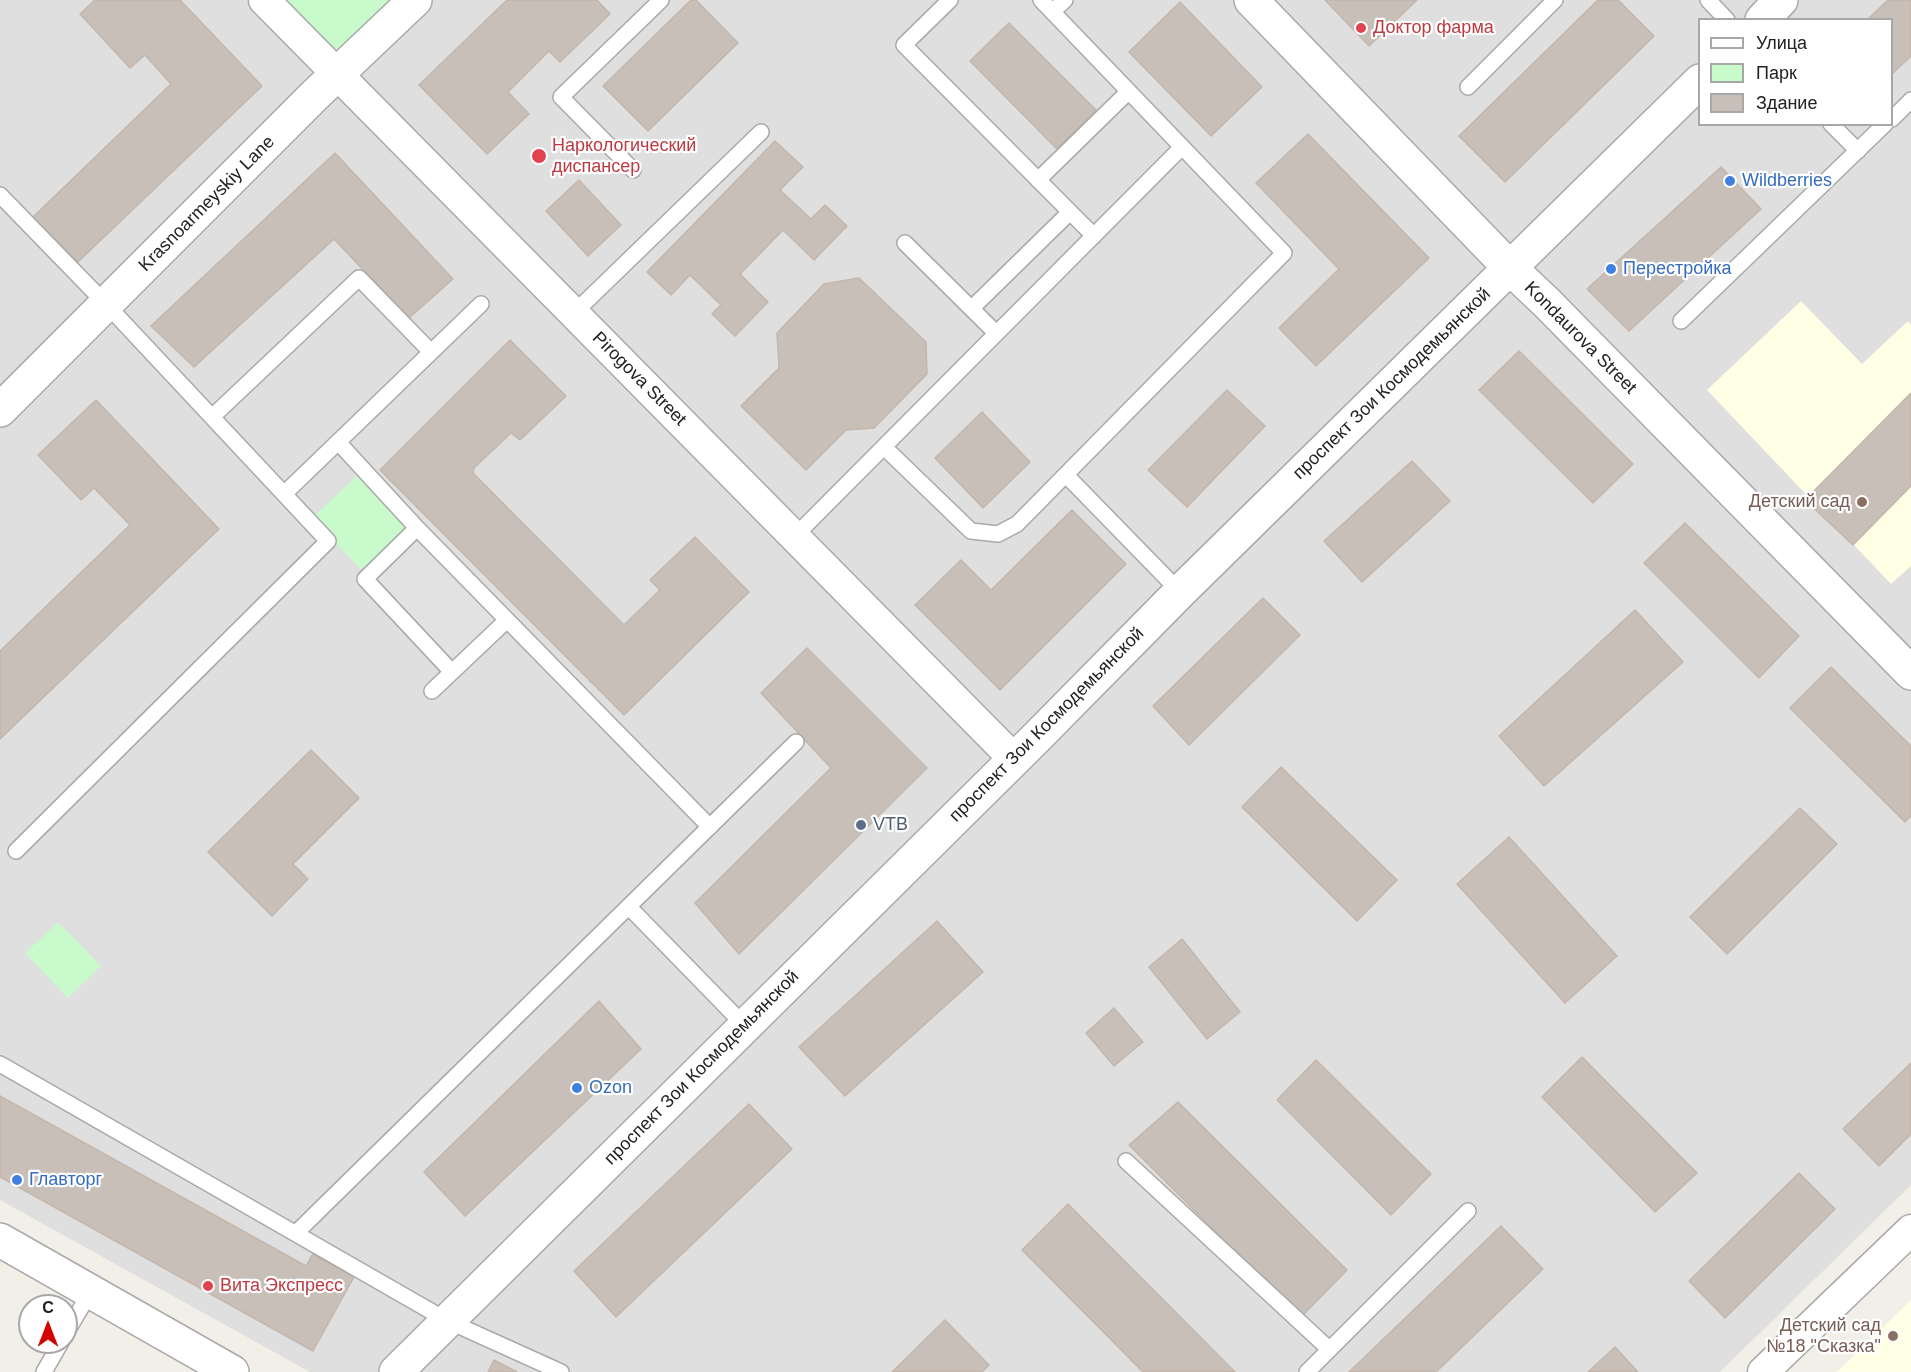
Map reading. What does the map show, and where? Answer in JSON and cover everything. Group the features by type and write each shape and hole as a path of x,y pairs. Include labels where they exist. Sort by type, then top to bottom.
{"street":[{"name":"Pirogova Street","path":"264,0 1014,759"},
{"name":"Krasnoarmeyskiy Lane","path":"0,410 337,74 415,0"},
{"name":"Kondaurova Street","path":"1251,0 1510,268 1911,673"},
{"path":"1764,18 1781,0"},
{"name":"проспект Зои Космодемьянской","path":"396,1372 1180,592 1698,83"},
{"path":"1763,1372 1911,1230"},
{"path":"0,1240 232,1372"}],"lane":[{"path":"633,170 561,97 661,0"},
{"path":"950,0 904,45 1094,236"},
{"path":"884,447 971,531 998,534 1017,524 1284,253 1041,0"},
{"path":"1052,12 1065,0"},
{"path":"1468,87 1555,0"},
{"path":"1708,0 1725,18"},
{"path":"1038,180 1128,92"},
{"path":"1893,118 1911,100"},
{"path":"1833,126 1858,151"},
{"path":"1681,321 1883,126"},
{"path":"574,313 761,132"},
{"path":"794,537 1182,147"},
{"path":"0,195 106,304 328,541 16,850"},
{"path":"972,308 1070,212"},
{"path":"905,243 996,333"},
{"path":"212,417 359,278 431,352"},
{"path":"284,494 481,304"},
{"path":"338,442 417,528 710,827"},
{"path":"1066,475 1180,592"},
{"path":"417,528 365,579 452,672"},
{"path":"432,691 507,620"},
{"path":"296,1233 796,742"},
{"path":"629,907 745,1026"},
{"path":"0,1064 448,1321 561,1372"},
{"path":"1126,1161 1329,1349"},
{"path":"1307,1372 1468,1210"},
{"path":"78,1313 91,1291"},
{"path":"44,1372 54,1354"}],"shaded area":[{"path":"0,0 1911,0 1911,1185 1720,1372 310,1372 0,1200"},
{"name":"Детский сад","path":"1801,301 1862,364 1908,321 1911,325 1911,566 1891,584 1707,390"},
{"path":"417,538 495,620 452,660 374,578"},
{"name":"Детский сад №18 \"Сказка\"","path":"1911,1300 1911,1372 1837,1372"}],"green space":[{"path":"266,0 411,0 337,71"},
{"path":"358,475 408,527 362,571 312,518"},
{"path":"58,922 101,966 68,998 25,953"}],"building":[{"path":"95,0 180,0 262,86 78,262 32,218 171,84 145,55 130,68 80,14"},
{"path":"507,0 597,0 610,14 560,62 549,51 508,92 529,114 487,154 419,85"},
{"path":"691,0 696,0 738,43 648,131 603,86"},
{"path":"1325,0 1417,0 1369,46"},
{"path":"1598,0 1618,0 1654,36 1505,182 1459,136"},
{"path":"1888,0 1911,0 1911,56 1893,73 1893,18 1869,18"},
{"path":"1180,2 1262,87 1211,136 1129,52"},
{"path":"1009,23 1096,110 1057,149 970,61"},
{"path":"1308,134 1429,258 1316,366 1279,328 1339,269 1256,183"},
{"path":"775,141 803,167 780,190 811,219 825,205 847,226 814,260 783,230 740,274 768,302 735,336 712,314 721,305 690,275 671,295 647,272"},
{"path":"335,153 453,279 409,318 334,239 194,367 151,326"},
{"path":"1721,167 1761,209 1629,331 1587,289"},
{"path":"579,180 621,225 588,256 546,211"},
{"path":"859,278 926,342 927,374 874,428 846,430 806,470 741,406 779,368 777,333 824,284"},
{"path":"510,340 566,396 520,440 511,433 474,468 473,473 624,625 660,590 650,580 695,537 749,592 624,715 380,470"},
{"path":"1519,351 1633,464 1593,503 1479,390"},
{"path":"1227,390 1265,426 1187,507 1148,470"},
{"path":"1911,393 1911,486 1853,545 1805,500"},
{"path":"96,400 219,529 0,739 0,651 130,525 94,488 81,500 38,455"},
{"path":"982,412 1030,462 983,508 935,458"},
{"path":"1412,461 1450,501 1362,582 1324,541"},
{"path":"1072,510 1126,564 1000,690 915,605 961,560 991,590"},
{"path":"1685,523 1799,636 1759,678 1644,563"},
{"path":"1263,598 1300,635 1189,745 1153,706"},
{"path":"1635,610 1683,662 1544,786 1499,736"},
{"path":"807,648 927,768 739,954 695,903 831,768 761,693"},
{"path":"1831,667 1911,746 1911,816 1905,822 1790,708"},
{"path":"311,750 359,798 293,864 308,879 272,916 208,852"},
{"path":"1281,767 1397,880 1357,921 1242,807"},
{"path":"1800,808 1837,844 1727,954 1690,917"},
{"path":"1509,837 1617,956 1565,1003 1457,884"},
{"path":"937,921 983,972 845,1096 799,1047"},
{"path":"1182,939 1240,1012 1207,1039 1149,967"},
{"path":"599,1001 641,1049 465,1216 424,1172"},
{"path":"1114,1008 1143,1042 1114,1066 1086,1033"},
{"path":"1582,1057 1697,1173 1655,1212 1542,1097"},
{"path":"1316,1060 1431,1174 1391,1215 1277,1100"},
{"path":"1911,1063 1911,1134 1879,1166 1843,1129"},
{"path":"0,1096 306,1266 313,1254 354,1277 313,1351 0,1177"},
{"path":"1178,1102 1347,1270 1301,1317 1129,1145"},
{"path":"749,1104 792,1149 616,1317 574,1271"},
{"path":"1799,1173 1835,1209 1725,1318 1689,1281"},
{"path":"1068,1204 1235,1372 1143,1372 1022,1250"},
{"path":"1501,1226 1543,1269 1436,1372 1349,1372"},
{"path":"945,1320 989,1365 982,1372 892,1372"},
{"path":"1615,1347 1638,1372 1588,1372"},
{"path":"494,1360 517,1372 488,1372"}],"place":[{"name":"Доктор фарма","path":"1361,28"},
{"name":"Наркологический диспансер","path":"539,156"},
{"name":"Wildberries","path":"1730,181"},
{"name":"Перестройка","path":"1611,269"},
{"name":"Детский сад","path":"1862,502"},
{"name":"VTB","path":"861,825"},
{"name":"Ozon","path":"577,1088"},
{"name":"Главторг","path":"17,1180"},
{"name":"Вита Экспресс","path":"208,1286"},
{"name":"Детский сад №18 \"Сказка\"","path":"1893,1336"}]}
